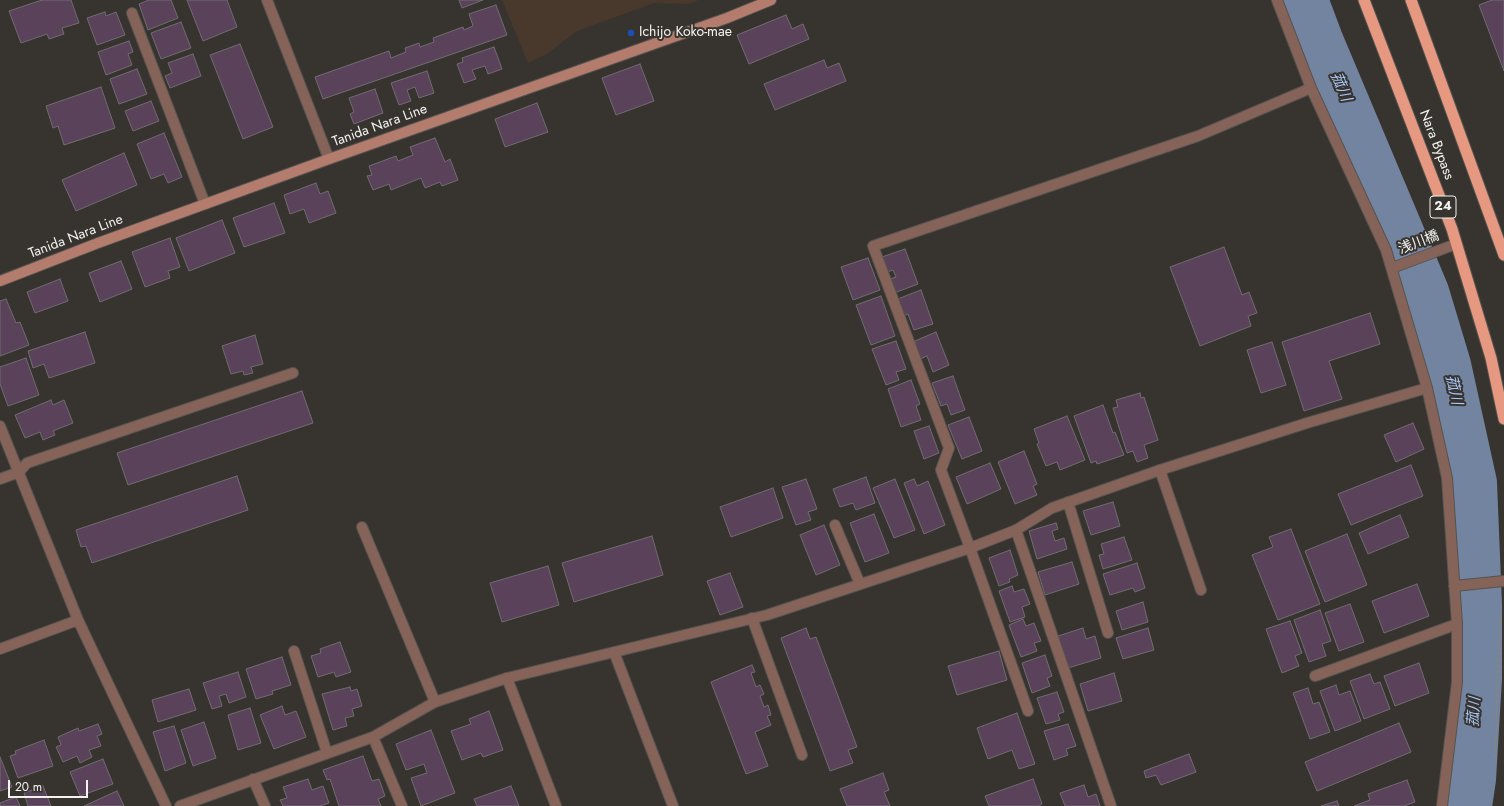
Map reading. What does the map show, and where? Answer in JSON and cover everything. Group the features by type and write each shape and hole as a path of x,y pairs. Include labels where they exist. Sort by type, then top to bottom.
{"highway":[{"name":"Nara Bypass","path":"1364,0 1455,244 1491,358 1504,420"},
{"name":"Nara Bypass","path":"1411,0 1497,232 1504,255"}],"main road":[{"name":"Tanida Nara Line","path":"0,281 205,204 771,0"}],"street":[{"path":"267,0 329,159"},
{"path":"1277,0 1311,88 1393,268 1427,388 1447,478 1457,624 1457,682 1442,806"},
{"path":"132,13 205,204"},
{"path":"1028,711 941,470 949,448 873,246 1198,136 1311,88"},
{"name":"浅川橋","path":"1393,268 1455,244"},
{"path":"0,479 19,472 27,464 293,373"},
{"path":"180,806 373,737 435,702 508,678 767,615 970,548 1016,530 1052,508 1160,470 1307,423 1427,388"},
{"path":"0,426 78,620 166,806"},
{"path":"1160,470 1200,590"},
{"path":"1068,502 1108,633"},
{"path":"835,525 860,584"},
{"path":"362,527 435,702"},
{"path":"1016,530 1111,806"},
{"path":"1454,586 1504,581"},
{"path":"752,618 802,755"},
{"path":"0,649 78,620"},
{"path":"1315,676 1457,624"},
{"path":"294,651 327,753"},
{"path":"614,652 673,806"},
{"path":"508,678 556,806"},
{"path":"373,737 402,806"},
{"path":"254,780 265,806"}],"path":[{"path":"1495,758 1500,612"},
{"path":"1498,665 1504,666"}],"shaded area":[{"path":"502,0 699,0 688,4 654,3 577,31 547,54 528,63"}],"building":[{"path":"42,0 71,0 79,23 62,28 64,34 49,39 47,34 21,43 9,11"},
{"path":"149,0 171,0 178,18 148,30 139,4"},
{"path":"187,0 227,0 237,27 203,41"},
{"path":"459,0 483,0 462,8"},
{"path":"1492,0 1504,0 1504,71 1479,5"},
{"path":"496,5 507,35 323,99 315,77 389,51 391,58 406,52 405,48 419,43 420,47 434,42 433,38 463,27 464,30 473,26 469,14"},
{"path":"105,12 106,16 116,12 125,35 97,45 87,18"},
{"path":"786,15 792,29 803,24 809,39 749,64 737,35"},
{"path":"181,22 191,48 161,59 151,33"},
{"path":"129,41 133,52 128,54 132,65 106,75 98,52"},
{"path":"240,44 273,127 243,139 210,55"},
{"path":"494,47 502,69 488,74 485,66 472,70 476,79 464,83 457,64 463,62 462,58"},
{"path":"193,54 201,76 170,88 165,76 172,73 168,63"},
{"path":"824,60 827,68 839,63 846,81 775,110 764,84"},
{"path":"640,64 654,101 616,115 602,78"},
{"path":"137,69 147,94 119,104 110,79"},
{"path":"427,71 434,93 419,98 415,87 407,90 411,101 399,105 391,83"},
{"path":"101,87 115,128 64,145 58,126 53,128 46,106"},
{"path":"375,89 383,113 354,124 350,114 354,112 349,98"},
{"path":"151,101 159,121 133,131 125,111"},
{"path":"537,103 548,132 505,147 495,119"},
{"path":"164,133 182,177 168,183 164,174 151,179 137,144"},
{"path":"435,138 445,162 450,159 458,180 442,186 440,182 425,188 421,178 391,190 389,184 373,190 367,176 372,175 369,166 396,156 398,161 413,155 410,147"},
{"path":"124,153 137,185 76,211 62,180"},
{"path":"316,183 320,194 328,191 336,213 309,223 304,209 290,214 284,195"},
{"path":"274,203 285,233 244,247 233,218"},
{"path":"222,220 235,253 189,271 176,238"},
{"path":"170,238 180,267 168,271 170,278 145,287 132,252"},
{"path":"1224,247 1242,295 1249,292 1257,313 1248,316 1251,326 1200,346 1170,267"},
{"path":"905,249 918,284 894,293 890,279 896,277 893,270 887,272 882,257"},
{"path":"868,258 880,290 853,300 841,267"},
{"path":"121,261 132,289 100,302 89,273"},
{"path":"60,279 68,301 35,313 27,292"},
{"path":"921,290 933,324 914,330 908,314 901,317 895,300"},
{"path":"881,296 895,336 871,345 856,305"},
{"path":"6,299 16,323 20,322 29,345 0,356 0,301"},
{"path":"1370,313 1380,344 1329,361 1342,399 1304,411 1282,342"},
{"path":"85,332 95,363 49,378 44,364 33,368 28,351"},
{"path":"936,332 949,365 933,372 927,356 920,359 915,341"},
{"path":"255,335 263,364 251,367 253,373 244,375 243,371 231,374 222,346"},
{"path":"896,341 906,369 896,372 899,380 886,385 872,349"},
{"path":"1272,342 1286,385 1261,393 1247,350"},
{"path":"26,358 39,395 8,406 0,384 0,367"},
{"path":"953,376 965,410 951,415 947,404 941,406 932,383"},
{"path":"911,380 920,404 916,406 921,420 901,427 888,389"},
{"path":"302,391 313,423 128,485 117,453"},
{"path":"1140,393 1141,398 1144,397 1158,440 1144,445 1148,458 1137,462 1133,451 1127,453 1113,408 1118,407 1116,400"},
{"path":"51,400 53,405 64,400 73,423 53,431 55,435 43,440 40,432 25,438 15,415"},
{"path":"1103,405 1113,433 1115,432 1124,455 1097,464 1096,461 1091,463 1074,416"},
{"path":"1067,416 1085,460 1060,470 1057,462 1046,466 1037,444 1039,443 1034,429"},
{"path":"969,417 982,451 962,459 948,425"},
{"path":"1413,423 1424,449 1396,462 1384,435"},
{"path":"929,426 939,453 924,459 914,431"},
{"path":"1024,451 1037,484 1033,486 1037,495 1015,504 998,462"},
{"path":"990,463 1001,489 967,504 956,477"},
{"path":"1411,465 1423,496 1351,525 1338,494"},
{"path":"237,476 248,510 92,563 86,546 81,547 76,530"},
{"path":"866,477 875,503 856,510 853,503 840,507 833,489"},
{"path":"806,479 817,509 808,512 811,520 796,525 782,487"},
{"path":"895,479 915,530 894,538 873,488"},
{"path":"914,479 917,486 928,481 945,525 924,534 904,483"},
{"path":"773,488 783,518 731,537 720,507"},
{"path":"1113,502 1120,526 1091,535 1083,511"},
{"path":"874,514 889,553 865,562 850,523"},
{"path":"1400,515 1409,537 1368,554 1359,533"},
{"path":"1056,523 1058,529 1052,531 1055,541 1064,538 1067,549 1037,559 1029,531"},
{"path":"824,525 840,565 816,575 800,535"},
{"path":"1291,529 1320,604 1278,620 1252,555 1273,547 1269,537"},
{"path":"1347,534 1367,585 1325,602 1305,551"},
{"path":"652,536 663,575 574,602 562,563"},
{"path":"1124,537 1132,560 1103,569 1099,555 1104,554 1101,544"},
{"path":"1010,550 1018,575 1009,579 1010,582 999,586 989,558"},
{"path":"1072,562 1079,584 1045,595 1038,572"},
{"path":"1137,563 1145,588 1135,592 1133,588 1110,595 1103,574"},
{"path":"548,566 559,605 502,622 490,583"},
{"path":"730,573 743,607 720,615 707,581"},
{"path":"1417,584 1429,616 1384,633 1372,601"},
{"path":"1012,586 1014,592 1024,589 1030,604 1022,607 1025,617 1010,622 999,591"},
{"path":"1143,602 1148,622 1122,630 1116,611"},
{"path":"1350,604 1364,642 1339,651 1325,613"},
{"path":"1320,610 1331,641 1322,644 1326,656 1309,662 1294,620"},
{"path":"1023,619 1026,626 1034,623 1041,641 1034,643 1037,651 1021,657 1009,625"},
{"path":"1290,621 1302,653 1295,656 1299,666 1282,673 1266,629"},
{"path":"806,628 810,639 816,637 857,747 848,750 853,763 830,771 781,638"},
{"path":"1083,628 1086,639 1095,636 1101,658 1068,668 1058,636"},
{"path":"1148,628 1154,650 1123,659 1116,638"},
{"path":"340,642 351,672 336,677 334,672 318,677 311,656 321,653 320,649"},
{"path":"999,651 1007,680 957,695 948,666"},
{"path":"1045,655 1052,676 1047,678 1050,686 1032,693 1022,663"},
{"path":"282,657 291,685 272,691 273,694 256,699 246,669"},
{"path":"1419,663 1429,693 1395,706 1384,676"},
{"path":"752,665 755,672 751,673 756,687 760,685 764,694 760,696 764,707 768,705 771,715 767,716 771,725 755,732 768,766 746,774 711,682"},
{"path":"238,672 246,697 229,703 226,694 219,696 222,706 212,709 203,683"},
{"path":"1114,673 1122,701 1088,711 1080,684"},
{"path":"1370,674 1374,684 1380,682 1390,709 1364,719 1350,681"},
{"path":"1336,685 1339,695 1350,691 1361,721 1335,731 1320,691"},
{"path":"350,687 351,691 357,689 362,706 352,709 354,716 345,718 347,726 333,730 322,694"},
{"path":"1308,688 1313,704 1319,702 1330,732 1310,739 1293,693"},
{"path":"189,689 196,710 158,722 152,700"},
{"path":"1057,692 1064,712 1058,714 1060,720 1046,724 1037,698"},
{"path":"282,706 285,715 296,711 306,737 274,749 260,715"},
{"path":"250,708 261,743 238,750 228,715"},
{"path":"489,711 503,750 483,757 481,753 462,760 451,731 471,724 469,719"},
{"path":"1017,713 1035,764 1019,769 1012,750 988,759 977,728"},
{"path":"204,722 216,758 193,766 181,730"},
{"path":"1399,723 1411,752 1317,791 1305,762"},
{"path":"98,724 102,734 97,736 101,746 89,750 92,757 80,763 77,756 63,762 56,747 61,745 58,737 78,728 79,731"},
{"path":"1068,724 1076,746 1066,749 1068,755 1054,760 1044,731"},
{"path":"174,726 186,763 165,771 153,732"},
{"path":"431,730 455,793 421,806 411,778 427,773 424,764 406,770 396,744"},
{"path":"44,740 53,766 18,778 10,756 16,754 15,751"},
{"path":"1189,754 1196,772 1161,785 1156,775 1146,778 1144,771"},
{"path":"363,756 372,781 379,779 385,796 378,799 381,806 339,806 330,779 327,780 323,770"},
{"path":"0,757 12,787 0,791"},
{"path":"103,759 113,784 80,796 70,772"},
{"path":"883,773 889,790 884,792 890,806 847,806 840,789"},
{"path":"308,779 312,790 323,786 329,803 320,806 283,806 280,800 287,798 283,787"},
{"path":"1033,779 1042,804 1038,806 989,806 985,796"},
{"path":"1407,780 1415,802 1404,806 1354,806 1370,800 1368,794"},
{"path":"1084,785 1088,797 1096,794 1100,806 1065,806 1060,793"},
{"path":"43,786 51,806 28,806 24,793"},
{"path":"511,786 519,806 477,806 474,799"},
{"path":"117,791 124,806 84,806"},
{"path":"16,797 20,806 0,806 0,803"},
{"path":"1337,801 1339,806 1321,806"}],"waterway":[{"name":"菰川","path":"1304,0 1319,40 1425,292 1447,365 1473,483 1478,605 1478,678 1472,779 1468,806"}],"place":[{"name":"Ichijo Koko-mae","path":"631,33"}]}
